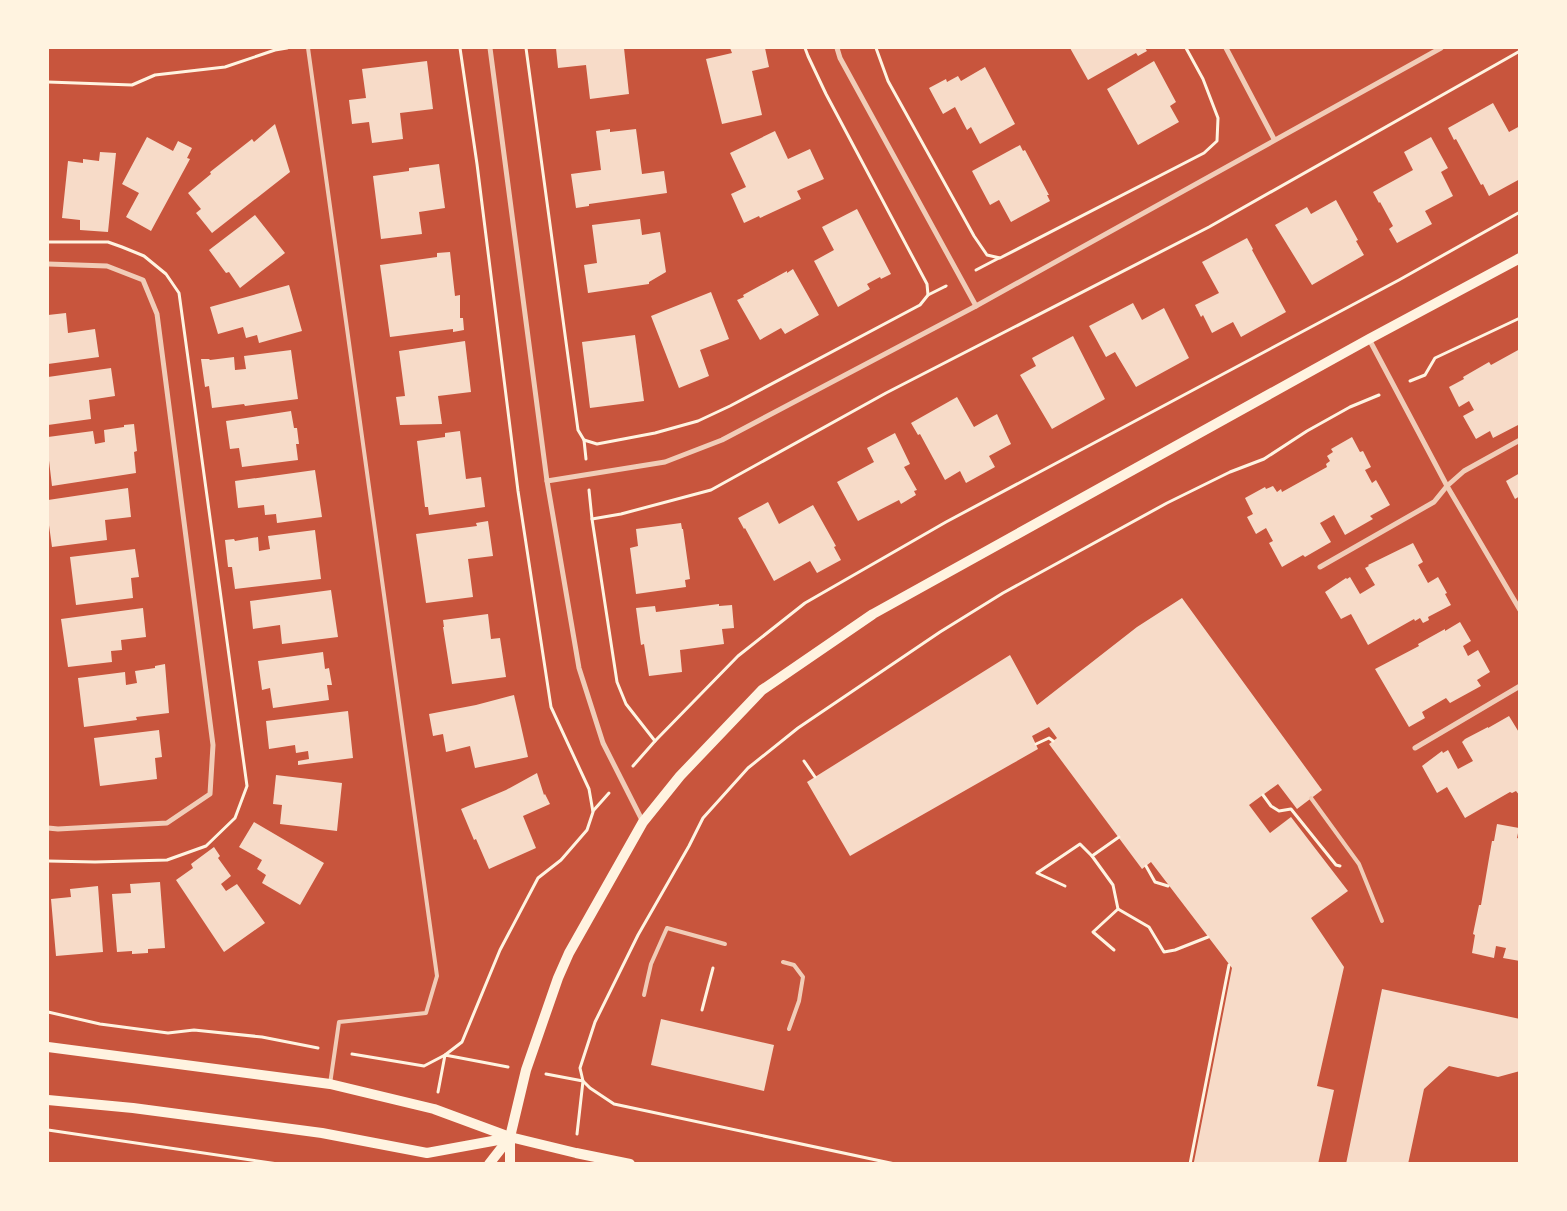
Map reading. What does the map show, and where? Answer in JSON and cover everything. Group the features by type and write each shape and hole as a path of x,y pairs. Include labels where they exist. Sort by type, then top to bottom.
{"main road":[{"path":"510,1164 510,1138 526,1070 558,978 583,927 643,822 680,776 762,690 874,614 1369,339 1520,258"},
{"path":"48,1047 330,1084 434,1109 510,1138 630,1164"},
{"path":"48,1100 133,1108 322,1133 427,1152 510,1138"},
{"path":"489,1164 510,1138"}],"street":[{"path":"490,48 547,481 579,668 603,743 643,822"},
{"path":"837,48 840,58 976,306"},
{"path":"1226,48 1274,139"},
{"path":"547,481 665,462 722,440 976,306 1441,48"},
{"path":"48,264 108,266 142,280 157,314 213,745 210,794 166,823 48,828"},
{"path":"1369,339 1447,486 1520,610"},
{"path":"1320,567 1434,502 1447,486 1464,471 1520,440"},
{"path":"1415,748 1520,686"}],"lane":[{"path":"308,48 437,976 426,1013 339,1022 330,1084"},
{"path":"1311,798 1361,869 1382,921"},
{"path":"644,995 651,964 667,928 725,944"},
{"path":"783,962 794,965 803,977 799,1001 789,1029"}],"path":[{"path":"48,82 132,85 154,75 225,67 275,50 287,48"},
{"path":"48,1012 119,1026 168,1033 194,1030 262,1037 424,1066 445,1055 462,1042 500,950 538,878 561,860 587,830 593,812 589,790 551,707 518,491 477,164 460,48"},
{"path":"526,48 578,430 584,440 597,444 655,433 698,421 920,306 928,295 927,284 826,94 805,48"},
{"path":"876,48 888,82 974,236 988,255 1000,258 1204,153 1218,141 1218,118 1203,79 1186,48"},
{"path":"1520,50 1209,227 886,393 711,490 621,514 592,519 617,682 626,704 655,741 738,656 805,603 946,522 1400,280 1520,212"},
{"path":"895,1164 614,1104 590,1088 583,1080 580,1068 595,1022 638,935 703,818 748,768 798,728 940,632 1003,593 1167,503 1230,472 1264,458 1306,431 1350,407 1425,375 1435,358 1520,318"},
{"path":"1036,744 1049,738 1053,741"},
{"path":"804,761 815,777"},
{"path":"1263,795 1271,806 1280,812 1290,809 1336,865 1361,869"},
{"path":"1092,856 1118,837"},
{"path":"1065,886 1037,873 1080,844 1092,856 1113,885 1118,909 1149,927 1164,952 1175,950 1208,937"},
{"path":"1146,866 1156,882 1168,886"},
{"path":"1114,950 1093,932 1118,909"},
{"path":"1190,1164 1229,965"},
{"path":"702,1010 713,968"},
{"path":"48,1130 278,1164"}],"building":[{"path":"556,48 624,48 629,94 590,99 586,65 558,68"},
{"path":"730,48 765,48 769,67 752,71 762,115 722,124 706,59 732,53"},
{"path":"1070,48 1145,48 1147,51 1138,56 1136,53 1088,80"},
{"path":"427,61 433,109 400,113 403,139 372,143 369,122 352,124 349,100 366,98 362,69"},
{"path":"1154,61 1176,102 1170,106 1179,122 1138,145 1107,89"},
{"path":"985,67 1015,124 980,144 971,127 967,130 955,107 943,114 929,88 946,79 947,82 958,76 961,81"},
{"path":"1493,103 1509,132 1520,126 1520,179 1489,196 1448,128"},
{"path":"275,124 290,172 212,233 196,213 201,209 188,193 211,174 210,172 252,139 254,142"},
{"path":"610,129 610,132 636,129 642,174 664,171 667,193 589,204 589,206 576,208 571,174 601,170 596,131"},
{"path":"775,131 788,159 810,149 824,179 797,191 801,199 760,218 759,216 744,223 731,194 746,187 730,153"},
{"path":"147,137 173,151 178,141 192,148 187,158 190,159 151,231 126,217 139,193 122,184"},
{"path":"1431,137 1448,168 1441,172 1453,196 1425,211 1432,224 1397,243 1389,229 1393,226 1373,192 1413,170 1404,152"},
{"path":"1020,145 1023,151 1025,150 1049,195 1047,195 1050,201 1011,222 999,200 990,205 972,171"},
{"path":"100,152 116,153 108,232 80,230 80,220 62,218 68,161 83,163 83,159 99,161"},
{"path":"439,164 445,208 419,212 422,234 381,239 373,176 409,171 409,168"},
{"path":"1336,200 1364,255 1312,285 1275,225 1307,207 1311,214"},
{"path":"857,209 891,274 867,284 870,289 838,307 814,261 834,250 822,227"},
{"path":"255,215 285,253 240,288 229,272 226,273 209,250"},
{"path":"640,219 642,235 660,232 666,272 649,282 649,284 588,293 584,265 597,263 592,225"},
{"path":"1247,238 1286,312 1241,337 1233,322 1212,333 1203,315 1201,317 1195,305 1219,293 1202,262"},
{"path":"450,252 455,296 460,295 460,318 463,318 464,330 453,332 453,329 390,337 380,265 437,257 437,253"},
{"path":"793,269 819,315 785,334 781,328 760,340 737,300"},
{"path":"289,285 302,331 259,343 257,335 246,338 243,327 218,334 210,307"},
{"path":"711,292 729,339 700,350 709,376 679,388 651,316"},
{"path":"1133,303 1142,320 1164,308 1189,358 1136,387 1115,352 1106,357 1089,326"},
{"path":"66,313 68,333 95,329 99,357 48,364 48,315"},
{"path":"635,335 644,401 590,408 582,342"},
{"path":"1073,336 1105,399 1052,429 1020,375 1036,366 1032,358"},
{"path":"465,341 471,392 438,396 442,424 400,425 396,397 405,396 399,351"},
{"path":"1520,349 1520,424 1493,438 1490,431 1476,439 1463,416 1474,410 1469,401 1459,407 1449,387 1489,362 1491,365"},
{"path":"291,350 298,399 212,408 209,386 205,387 201,359 210,360 234,357 235,370 246,369 244,356"},
{"path":"111,368 115,396 89,400 91,419 48,425 48,377"},
{"path":"957,397 974,427 997,414 1011,444 989,456 995,467 966,483 960,471 945,480 920,434 918,435 911,423"},
{"path":"291,411 294,428 297,428 298,460 242,467 239,448 230,449 226,421"},
{"path":"134,424 137,451 134,452 136,473 52,486 48,437 93,431 95,444 105,442 104,430"},
{"path":"460,431 466,479 481,477 485,507 429,515 428,507 425,507 417,441 445,437 445,433"},
{"path":"895,433 910,464 904,467 917,490 914,491 916,495 901,504 899,500 858,521 837,482 874,462 867,448"},
{"path":"1352,437 1360,452 1363,451 1371,467 1365,470 1372,483 1376,480 1390,505 1370,516 1373,519 1345,535 1334,515 1320,523 1331,542 1305,557 1303,555 1282,567 1269,543 1273,541 1266,528 1256,534 1247,517 1253,514 1245,498 1265,487 1266,489 1273,486 1277,492 1281,489 1282,492 1327,467 1326,464 1330,461 1327,456 1333,452 1331,449"},
{"path":"315,470 322,517 277,523 276,514 265,515 264,505 238,508 235,481"},
{"path":"1520,473 1520,496 1515,499 1506,481"},
{"path":"128,488 131,517 105,520 107,540 52,547 48,518 48,500"},
{"path":"768,502 779,524 813,505 836,546 834,547 841,560 817,573 810,561 774,581 738,518"},
{"path":"488,521 493,556 468,559 473,597 426,603 416,534 477,526 476,523"},
{"path":"681,523 690,579 685,580 686,587 636,594 630,548 638,546 636,529"},
{"path":"315,530 321,579 235,589 232,567 228,567 225,540 234,539 235,541 258,537 259,551 270,549 268,536"},
{"path":"1413,543 1423,562 1418,565 1428,583 1438,577 1451,605 1428,617 1429,620 1423,623 1420,618 1415,621 1414,619 1368,645 1351,614 1341,619 1325,592 1350,577 1360,594 1375,585 1365,568 1368,565"},
{"path":"135,549 139,577 131,578 133,598 76,605 70,557"},
{"path":"331,590 338,637 282,644 280,625 253,629 250,601"},
{"path":"1182,598 1322,790 1297,809 1278,784 1249,805 1270,833 1291,817 1348,891 1311,918 1344,967 1317,1086 1334,1090 1318,1164 1194,1162 1232,968 1151,862 1142,869 1049,744 1057,738 1049,727 1032,736 1038,749 850,856 807,782 1010,655 1037,705 1137,627"},
{"path":"719,604 719,606 732,605 734,628 722,629 724,644 680,650 682,672 649,676 644,644 641,645 636,608 655,606 656,612"},
{"path":"143,608 146,637 121,640 122,650 111,651 112,662 68,667 61,619"},
{"path":"488,614 491,639 500,638 506,677 452,684 443,620"},
{"path":"1460,622 1471,641 1463,646 1468,656 1478,650 1490,672 1477,680 1481,686 1450,703 1446,698 1422,712 1425,718 1409,727 1375,669"},
{"path":"323,652 325,669 329,668 332,685 327,685 329,700 273,708 270,688 262,690 258,661"},
{"path":"165,664 169,713 136,717 137,720 84,727 78,678 125,672 126,685 137,683 135,671 155,668 155,666"},
{"path":"514,695 528,757 475,768 470,746 446,752 443,734 433,736 429,714"},
{"path":"348,711 353,758 298,765 298,761 309,759 308,751 296,753 295,745 269,749 266,721"},
{"path":"1509,716 1520,734 1520,796 1516,791 1510,792 1465,818 1447,787 1437,793 1422,766 1442,751 1443,753 1448,750 1458,769 1473,761 1462,742"},
{"path":"159,730 162,757 155,758 157,779 100,786 94,738"},
{"path":"537,773 544,795 550,804 523,816 536,848 489,869 461,809 506,790"},
{"path":"276,775 342,783 337,831 280,824 282,805 273,804"},
{"path":"254,822 324,863 300,905 262,883 266,875 257,869 262,860 239,847"},
{"path":"1497,824 1519,828 1517,838 1520,839 1520,961 1503,958 1506,948 1496,946 1494,958 1472,953 1475,935 1473,934 1479,905 1481,905 1492,841 1494,841"},
{"path":"214,847 220,856 218,858 231,876 221,884 226,891 237,884 265,923 224,952 176,880 193,868 191,864"},
{"path":"160,882 165,948 148,949 148,953 132,954 132,951 117,952 112,894 131,893 130,884"},
{"path":"98,886 103,952 56,956 51,899 71,897 70,889"},
{"path":"1382,989 1520,1019 1520,1071 1498,1077 1449,1066 1424,1089 1408,1164 1346,1164"},
{"path":"661,1019 774,1045 764,1091 651,1065"}]}
